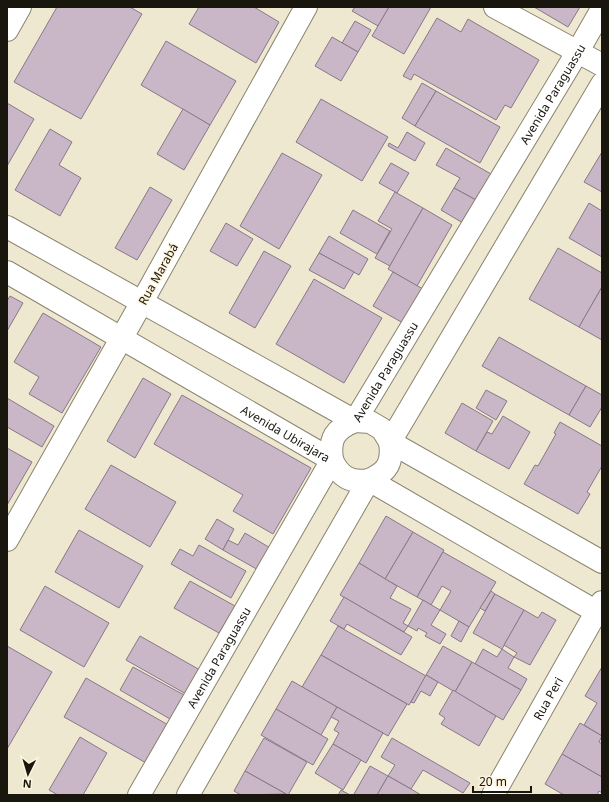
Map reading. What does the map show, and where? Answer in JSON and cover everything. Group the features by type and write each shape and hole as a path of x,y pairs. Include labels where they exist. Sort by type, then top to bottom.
{"main road":[{"path":"7,30 20,7"},
{"name":"Rua Marabá","path":"7,540 122,339 306,7"},
{"path":"495,7 602,65"},
{"name":"Avenida Paraguassu","path":"139,795 332,460 330,450 332,440 338,431 345,425 355,421 602,9"},
{"path":"390,442 602,84"},
{"path":"7,227 355,421 370,422 382,429 390,442 390,461 385,470 378,476 369,480 188,795"},
{"name":"Avenida Ubirajara","path":"7,272 332,460 339,472 350,480 369,480 600,609"},
{"path":"390,442 602,562"},
{"name":"Rua Peri","path":"493,795 600,609"}],"building":[{"path":"57,7 130,7 142,14 81,119 14,82"},
{"path":"199,7 254,7 279,22 256,63 189,24"},
{"path":"355,7 389,7 378,26 352,11"},
{"path":"389,7 431,7 404,54 372,36"},
{"path":"534,7 580,7 568,27"},
{"path":"437,18 461,32 468,19 539,60 511,108 505,105 496,120 414,74 411,80 403,76"},
{"path":"355,21 371,30 358,52 342,43"},
{"path":"332,37 358,52 341,81 315,66"},
{"path":"166,41 236,81 210,125 141,85"},
{"path":"422,83 436,91 415,126 402,118"},
{"path":"436,91 500,127 480,163 415,126"},
{"path":"321,99 388,137 362,181 296,142"},
{"path":"7,103 34,119 7,166"},
{"path":"183,109 210,125 184,170 157,154"},
{"path":"50,129 72,142 59,165 81,178 60,216 15,190"},
{"path":"407,132 425,143 415,161 388,146 389,143 398,148"},
{"path":"446,148 491,174 476,200 454,188 460,178 436,165"},
{"path":"602,152 602,192 584,182"},
{"path":"282,153 322,175 279,249 240,226"},
{"path":"391,163 409,173 397,193 379,183"},
{"path":"150,187 172,200 137,260 115,248"},
{"path":"454,188 476,200 463,223 441,210"},
{"path":"395,192 423,208 390,266 375,258 392,229 378,221"},
{"path":"589,203 602,211 602,257 569,238"},
{"path":"423,208 452,225 417,286 388,269"},
{"path":"353,210 390,231 377,254 340,233"},
{"path":"226,223 253,239 237,266 210,251"},
{"path":"329,236 368,259 359,275 319,253"},
{"path":"558,248 602,273 602,287 579,327 529,299"},
{"path":"264,251 291,266 255,328 229,313"},
{"path":"319,253 354,272 344,289 309,270"},
{"path":"393,272 423,289 403,323 373,306"},
{"path":"314,279 382,318 344,383 276,344"},
{"path":"602,287 602,340 579,327"},
{"path":"10,296 23,303 7,331 7,301"},
{"path":"43,313 101,347 62,413 29,394 39,377 14,362"},
{"path":"499,337 586,386 569,415 482,366"},
{"path":"143,378 171,394 135,458 107,441"},
{"path":"586,386 602,395 602,407 590,427 569,415"},
{"path":"486,390 507,401 496,420 476,408"},
{"path":"182,395 311,468 273,534 233,511 243,495 154,444"},
{"path":"7,398 54,426 42,447 7,427"},
{"path":"462,403 493,421 476,451 445,433"},
{"path":"503,416 530,432 509,469 476,451 487,432 492,434"},
{"path":"560,422 602,446 602,466 587,492 590,494 578,514 524,484 535,465 538,466 556,434 554,433"},
{"path":"7,448 32,462 7,505"},
{"path":"111,465 176,502 150,547 85,509"},
{"path":"386,516 413,532 385,579 359,563"},
{"path":"217,519 234,529 223,550 205,539"},
{"path":"79,530 143,566 119,608 55,572"},
{"path":"413,532 444,550 417,597 385,579"},
{"path":"245,533 272,549 260,571 223,550 228,540 238,545"},
{"path":"199,545 246,571 231,598 171,564 180,549 193,556"},
{"path":"443,552 496,582 469,627 440,610 451,591 442,586 431,605 417,597"},
{"path":"359,563 397,586 390,598 411,609 403,623 408,626 404,632 340,595"},
{"path":"190,581 235,606 219,633 174,608"},
{"path":"45,586 109,623 84,667 20,630"},
{"path":"491,591 495,594 485,611 480,608"},
{"path":"495,594 524,610 502,649 473,633"},
{"path":"344,597 412,637 401,655 347,624 344,629 330,621"},
{"path":"423,600 440,610 431,625 446,634 440,644 425,636 427,633 418,628 417,631 408,626"},
{"path":"524,610 538,618 542,612 556,620 530,665 514,657 517,653 504,645"},
{"path":"459,621 469,627 461,642 451,636"},
{"path":"338,626 426,676 409,705 321,655"},
{"path":"140,636 200,670 186,694 126,660"},
{"path":"7,646 52,672 7,749"},
{"path":"443,646 472,662 455,692 426,675"},
{"path":"483,649 497,657 502,649 514,657 508,668 527,679 521,690 475,664"},
{"path":"321,655 407,704 388,736 302,687"},
{"path":"472,662 521,690 503,720 455,692"},
{"path":"133,667 184,695 170,719 120,690"},
{"path":"602,667 602,736 584,725 597,703 585,696"},
{"path":"426,675 438,682 430,696 421,691 414,703 411,702"},
{"path":"86,678 170,726 148,764 64,717"},
{"path":"292,681 337,707 321,735 276,709"},
{"path":"453,690 496,716 479,746 441,724 445,718 439,714"},
{"path":"337,707 383,733 366,763 333,744 339,733 334,730 339,721 331,717"},
{"path":"276,709 328,739 313,765 261,735"},
{"path":"580,723 602,736 599,742 602,744 602,777 562,754"},
{"path":"80,737 107,753 83,795 58,795 49,790"},
{"path":"264,738 307,762 288,795 245,771"},
{"path":"392,738 470,783 463,793 423,770 411,789 388,776 395,765 381,757"},
{"path":"333,744 361,760 343,790 315,773"},
{"path":"562,754 602,777 602,793 599,791 597,795 564,795 545,784"},
{"path":"370,766 388,776 377,795 354,794"},
{"path":"245,771 286,794 241,795 234,791"},
{"path":"388,776 411,789 421,795 377,795"},
{"path":"341,790 350,795 338,795"}]}
